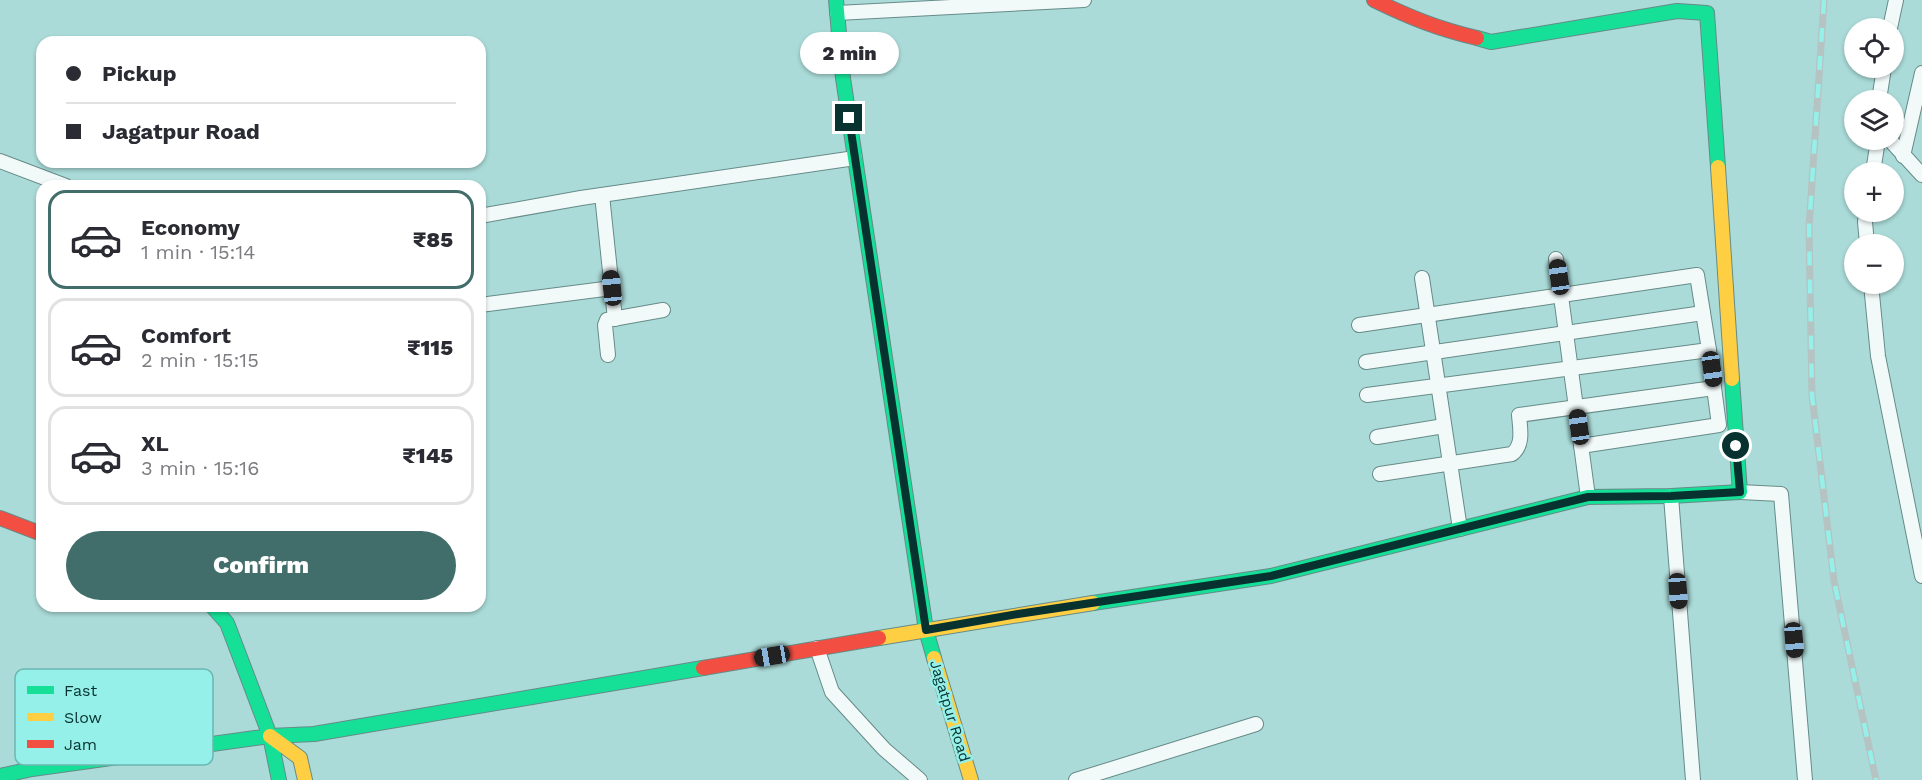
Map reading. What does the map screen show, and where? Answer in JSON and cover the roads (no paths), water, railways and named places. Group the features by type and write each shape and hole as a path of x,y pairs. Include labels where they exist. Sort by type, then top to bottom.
{"street":[{"path":"837,6 1084,0"},
{"path":"1374,0 1440,30 1491,42 1677,11 1707,13 1740,492"},
{"path":"1892,18 1896,0"},
{"name":"Jagatpur Road","path":"837,6 843,78 926,630 971,780"},
{"path":"1903,156 1922,73"},
{"path":"1898,150 1922,175"},
{"path":"486,215 602,195 855,158"},
{"path":"0,161 50,180"},
{"path":"602,195 615,319"},
{"path":"1556,259 1588,497"},
{"path":"1359,325 1697,275 1719,425 1581,446"},
{"path":"1422,279 1460,529"},
{"path":"486,304 612,288"},
{"path":"1871,294 1878,356 1922,576"},
{"path":"608,355 605,326 607,320 663,310"},
{"path":"1366,362 1703,313"},
{"path":"1367,395 1709,350"},
{"path":"1380,474 1512,453 1518,449 1520,440 1520,415 1714,388"},
{"path":"1377,437 1444,426"},
{"path":"213,744 270,736 314,734 1018,614 1271,576 1588,497 1740,492 1781,494 1805,780"},
{"path":"1671,496 1693,780"},
{"path":"0,518 36,532"},
{"path":"217,612 226,623 270,736 279,780"},
{"path":"817,648 832,692 884,749 920,780"},
{"path":"1076,780 1256,724"},
{"path":"270,736 300,758 305,780"},
{"path":"0,776 67,765"}],"railway":[{"path":"1824,0 1809,228 1812,395 1834,581 1876,780"}]}
